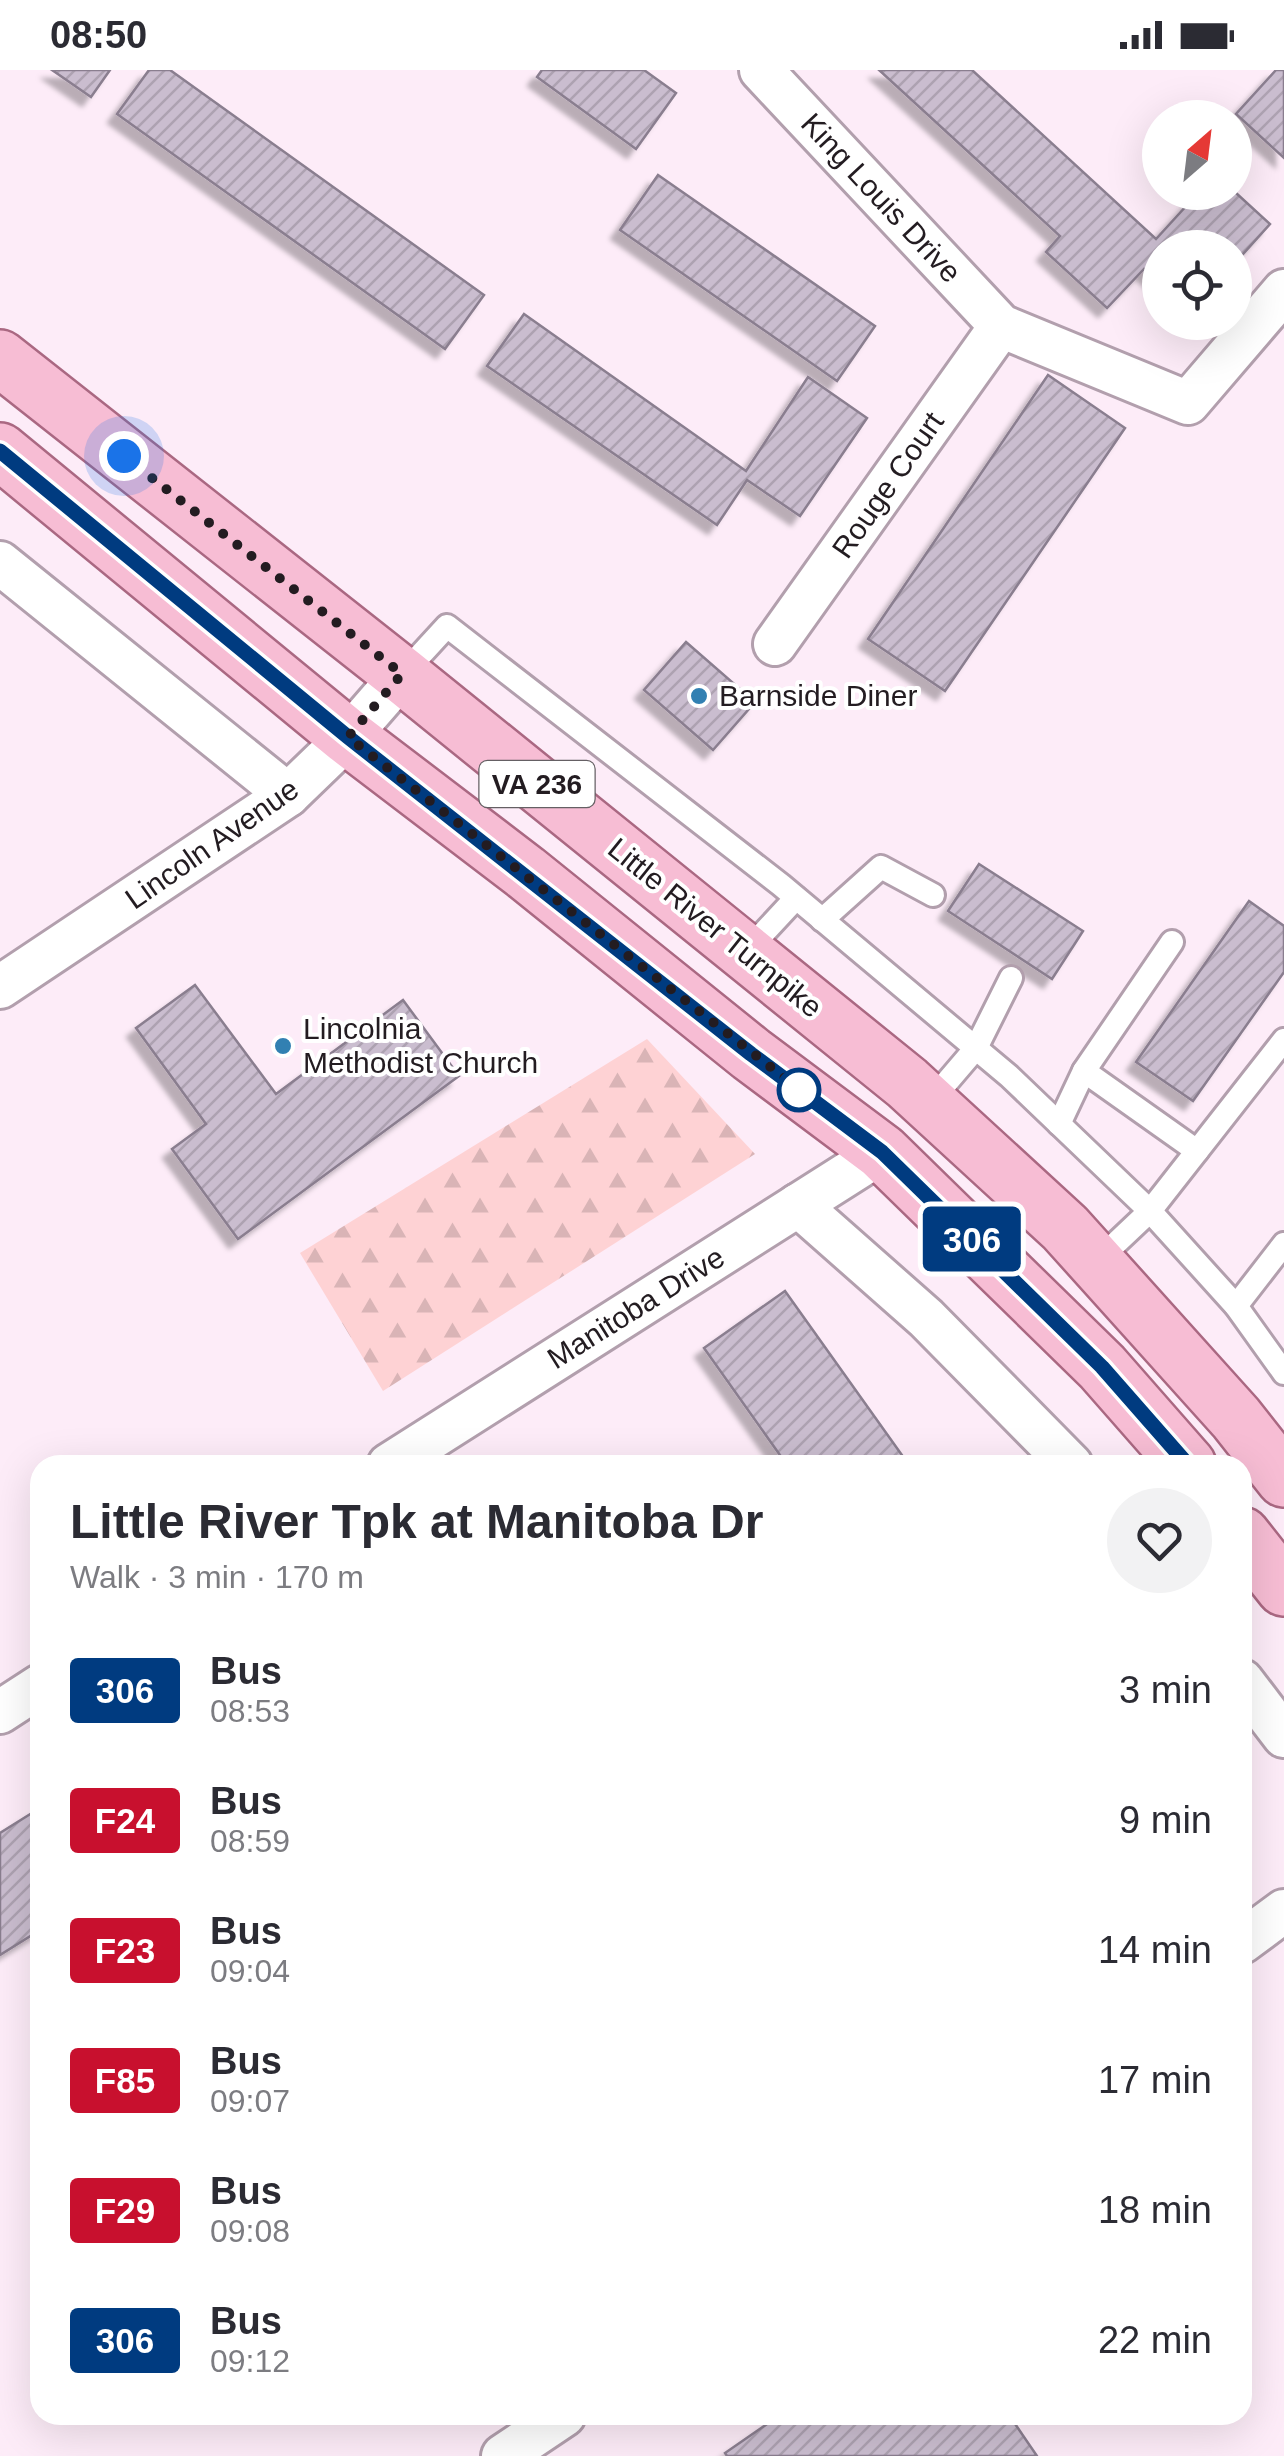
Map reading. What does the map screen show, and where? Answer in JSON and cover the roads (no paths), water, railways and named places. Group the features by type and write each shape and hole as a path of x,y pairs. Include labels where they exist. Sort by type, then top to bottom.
{"main road":[{"name":"Little River Turnpike","path":"0,358 402,674 930,1103 1096,1262 1284,1478"},
{"name":"VA 236","path":"0,451 348,737 751,1054 882,1152 1102,1367 1179,1455"},
{"path":"1252,1548 1284,1588"}],"street":[{"name":"King Louis Drive","path":"761,70 1000,326"},
{"path":"1000,326 1188,403 1284,292"},
{"name":"Rouge Court","path":"775,644 1000,326"},
{"path":"0,563 288,795"},
{"name":"Lincoln Avenue","path":"0,987 288,795 348,737 402,674"},
{"name":"Manitoba Drive","path":"405,1455 882,1152"},
{"path":"798,1205 926,1318 1060,1455"},
{"path":"0,1712 30,1692"},
{"path":"1252,1694 1284,1736"},
{"path":"1252,1935 1284,1911"},
{"path":"503,2456 549,2425"}],"lane":[{"path":"402,674 447,626 796,898 976,1048 1150,1211 1236,1306 1284,1373"},
{"path":"822,920 882,867 933,895"},
{"path":"745,953 796,898"},
{"path":"1059,1124 1084,1071 1172,942"},
{"path":"930,1103 976,1048 1011,978"},
{"path":"1096,1262 1150,1211 1284,1040"},
{"path":"1084,1071 1197,1151"},
{"path":"1236,1306 1284,1244"}],"place":[{"name":"Barnside Diner","path":"699,696"},
{"name":"Lincolnia Methodist Church","path":"283,1046"}]}
